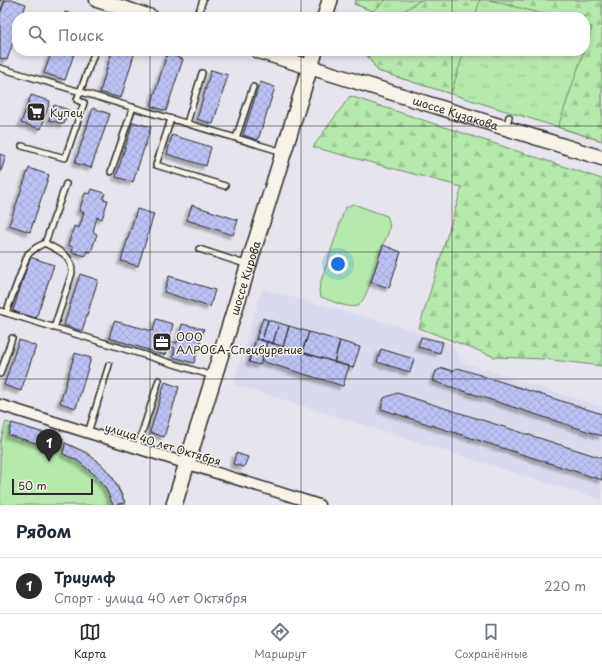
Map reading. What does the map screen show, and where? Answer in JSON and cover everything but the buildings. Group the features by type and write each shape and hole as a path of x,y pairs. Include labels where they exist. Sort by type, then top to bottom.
{"main road":[{"path":"98,0 135,12"},
{"path":"326,12 330,0"},
{"name":"шоссе Кузакова","path":"274,56 507,123 602,158"},
{"name":"шоссе Кирова","path":"174,505 313,56"}],"street":[{"name":"улица 40 лет Октября","path":"0,405 319,505"}],"lane":[{"path":"199,12 203,0"},
{"path":"22,146 65,158 84,103 77,100 93,56"},
{"path":"0,68 284,152"},
{"path":"187,124 202,73"},
{"path":"236,138 254,87"},
{"path":"111,172 133,107"},
{"path":"171,119 156,165 225,186"},
{"path":"46,243 66,184"},
{"path":"46,243 37,246 28,254 3,312 214,376"},
{"path":"46,243 68,257 72,267 72,273 54,328"},
{"path":"199,249 248,265"},
{"path":"0,374 12,338"},
{"path":"88,433 109,365"},
{"path":"137,448 159,380"}],"shaded area":[{"path":"262,289 412,330 452,345 462,362 602,407 602,500 233,384"}],"green space":[{"path":"356,0 602,0 602,141 378,71 368,56 590,56 590,12 374,12 354,4"},
{"path":"356,0 386,0 373,11 354,4"},
{"path":"421,0 480,0 476,12 402,12"},
{"path":"489,0 602,0 602,141 558,127 582,56 590,56 590,33 592,27 590,26 590,12 535,12"},
{"path":"368,56 462,56 451,94 378,71"},
{"path":"350,96 602,179 602,366 544,359 495,357 419,328 462,187 313,147"},
{"path":"353,204 387,216 389,221 389,230 369,288 361,303 353,307 321,297 319,292 320,284 345,208"},
{"path":"6,422 63,439 63,442 94,459 116,483 126,505 0,505 0,442"}],"place":[{"name":"Купец","path":"36,112"},
{"name":"ООО АЛРОСА-Спецбурение","path":"162,342"},
{"name":"Триумф","path":"49,462"}]}
